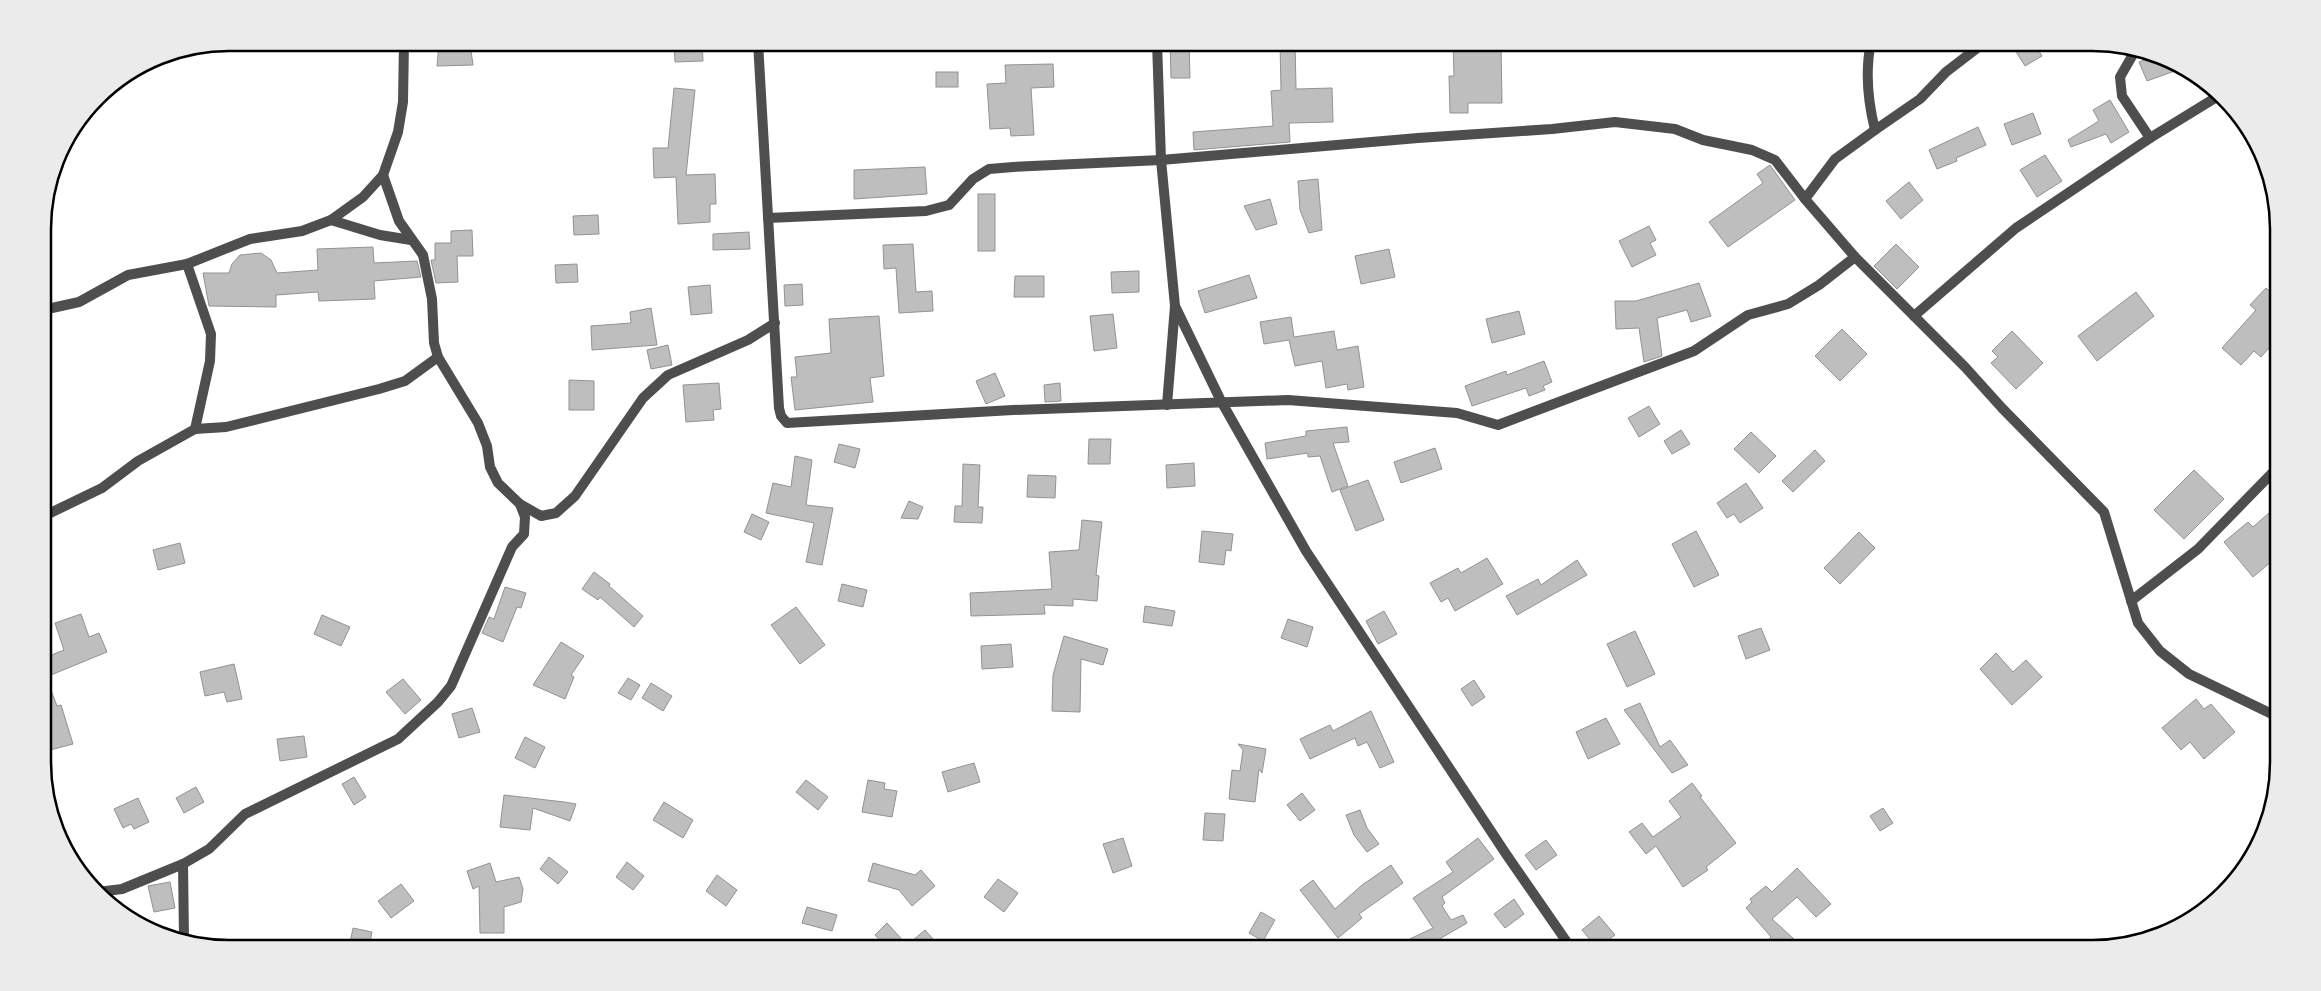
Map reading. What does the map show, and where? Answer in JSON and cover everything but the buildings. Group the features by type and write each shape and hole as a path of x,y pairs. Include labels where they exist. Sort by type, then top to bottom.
{"street":[{"path":"52,308 78,302 128,275 187,264 250,239 302,231 331,220 363,197 383,175 398,132 403,102 404,51"},
{"path":"759,51 776,323 779,408 781,416 787,423 1013,410 1288,400 1457,413 1498,425 1694,351 1748,315 1788,304 1819,285 1855,257"},
{"path":"1157,51 1162,160 1174,306 1167,405"},
{"path":"1870,51 1869,108 1874,130"},
{"path":"1806,199 1836,159 1920,98 1946,72 1973,51"},
{"path":"2132,56 2120,77 2122,96 2150,138"},
{"path":"1914,316 2016,228 2150,138 2213,99"},
{"path":"768,218 926,210 949,205 973,179 989,169 1162,160 1418,138 1552,129 1615,122 1675,129 1703,140 1752,150 1775,160 1855,257 2104,512 2138,623 2154,644 2189,674 2270,713"},
{"path":"383,175 400,221 411,240 423,255 432,299 434,343 438,357 478,422 487,446 490,467 498,484 520,504 540,516 556,513 575,496 643,398 668,375 748,340 776,323"},
{"path":"331,220 380,235 411,240"},
{"path":"187,264 211,334 210,361 195,429"},
{"path":"1174,306 1222,401 1306,551 1501,846 1566,940"},
{"path":"51,512 102,488 138,461 195,429 226,427 379,389 405,381 438,357"},
{"path":"2131,602 2198,549 2270,474"},
{"path":"106,891 122,889 183,864 208,849 245,814 398,739 438,702 451,686 512,547 524,534 524,517 520,504"},
{"path":"183,864 184,934"}]}
